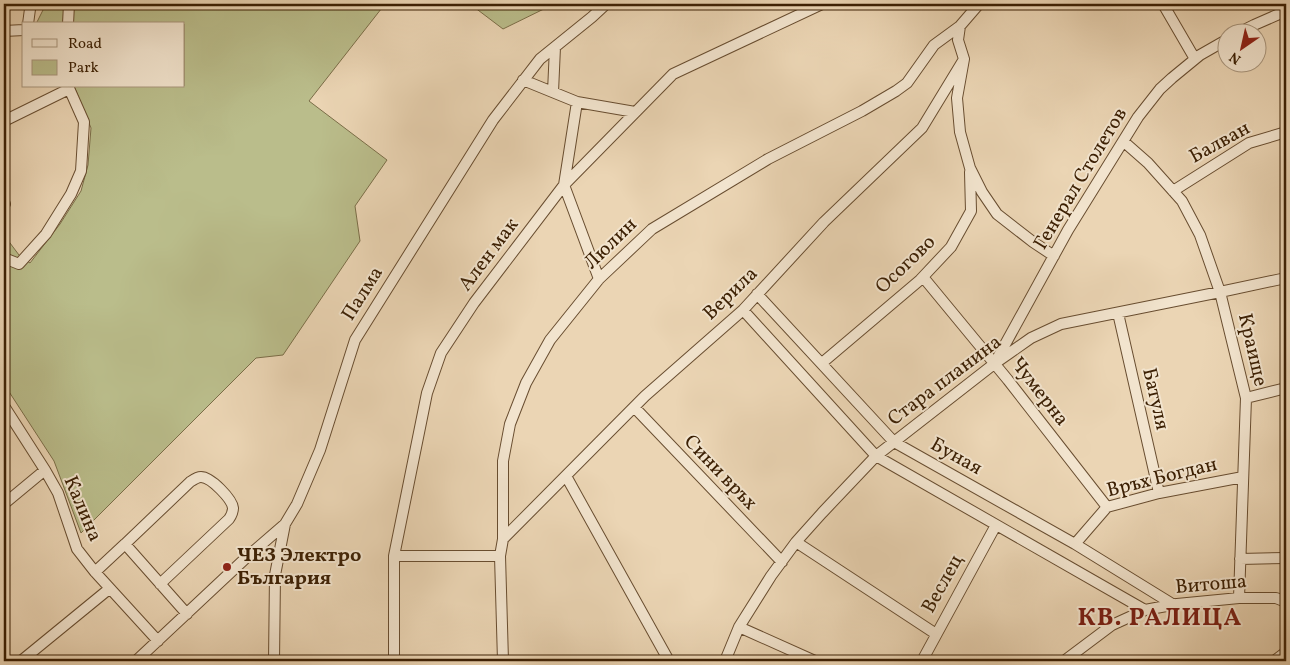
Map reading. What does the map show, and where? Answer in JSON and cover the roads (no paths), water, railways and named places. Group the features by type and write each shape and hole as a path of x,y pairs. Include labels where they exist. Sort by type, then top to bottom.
{"street":[{"path":"28,22 32,4"},
{"path":"68,22 69,4"},
{"name":"Палма","path":"274,661 275,575 285,524 297,504 320,450 355,340 493,120 540,59 606,4"},
{"name":"Ален мак","path":"394,661 394,556 427,393 441,353 474,303 564,185 673,74 822,4"},
{"name":"Люлин","path":"503,661 500,556 503,539 503,461 510,424 526,383 550,340 599,279 652,228 768,159 862,111 896,91 907,83 934,45 960,26 979,4"},
{"path":"1163,4 1195,59"},
{"path":"1261,22 1286,11"},
{"path":"960,26 958,40 964,59 957,98 960,132 970,168 982,192 997,214 1032,242 1054,256"},
{"path":"4,31 22,30"},
{"name":"Генерал Столетов","path":"994,364 1068,230 1138,117 1160,89 1200,54 1218,44"},
{"path":"553,92 554,47"},
{"name":"Верила","path":"503,539 634,407 743,310 824,222 922,128 964,59"},
{"path":"523,80 577,102 636,112"},
{"path":"4,121 68,88 84,122 81,171 71,194 46,234 19,264 4,258"},
{"path":"577,102 564,185 599,279"},
{"name":"Балван","path":"1173,191 1249,143 1286,132"},
{"name":"Краище","path":"1124,141 1148,163 1182,201 1200,235 1220,292 1246,398 1239,598"},
{"name":"Осогово","path":"822,363 923,277 950,248 971,211 970,168"},
{"name":"Чумерна","path":"923,277 1107,506"},
{"name":"Стара планина","path":"725,661 739,627 771,576 796,542 876,456 994,364 1031,338 1061,324 1286,278"},
{"name":"Буная","path":"757,294 894,442 1075,544 1174,605"},
{"name":"Буная","path":"743,310 876,456 1145,610"},
{"name":"Батуля","path":"1118,313 1159,493"},
{"path":"1246,398 1286,388"},
{"name":"Калина","path":"4,406 58,493 77,549 94,572 158,641"},
{"name":"Сини връх","path":"634,407 782,562"},
{"path":"4,504 45,470"},
{"path":"566,476 669,661"},
{"path":"94,572 190,482 202,477 214,482 232,503 232,514 160,584"},
{"name":"Връх Богдан","path":"1075,544 1107,506 1159,493 1243,477"},
{"path":"136,661 285,524"},
{"name":"Веслец","path":"922,661 996,525"},
{"path":"796,542 936,634"},
{"path":"125,544 186,614"},
{"path":"394,556 500,556"},
{"path":"1240,559 1286,558"},
{"path":"21,661 109,589"},
{"name":"Витоша","path":"1064,661 1112,625 1145,610 1239,598 1276,598 1286,602"},
{"path":"739,627 815,661"},
{"path":"1274,661 1286,652"}],"place":[{"name":"ЧЕЗ Электро България","path":"227,567"}],"district":[{"name":"КВ. РАЛИЦА","path":"1160,618"}]}
